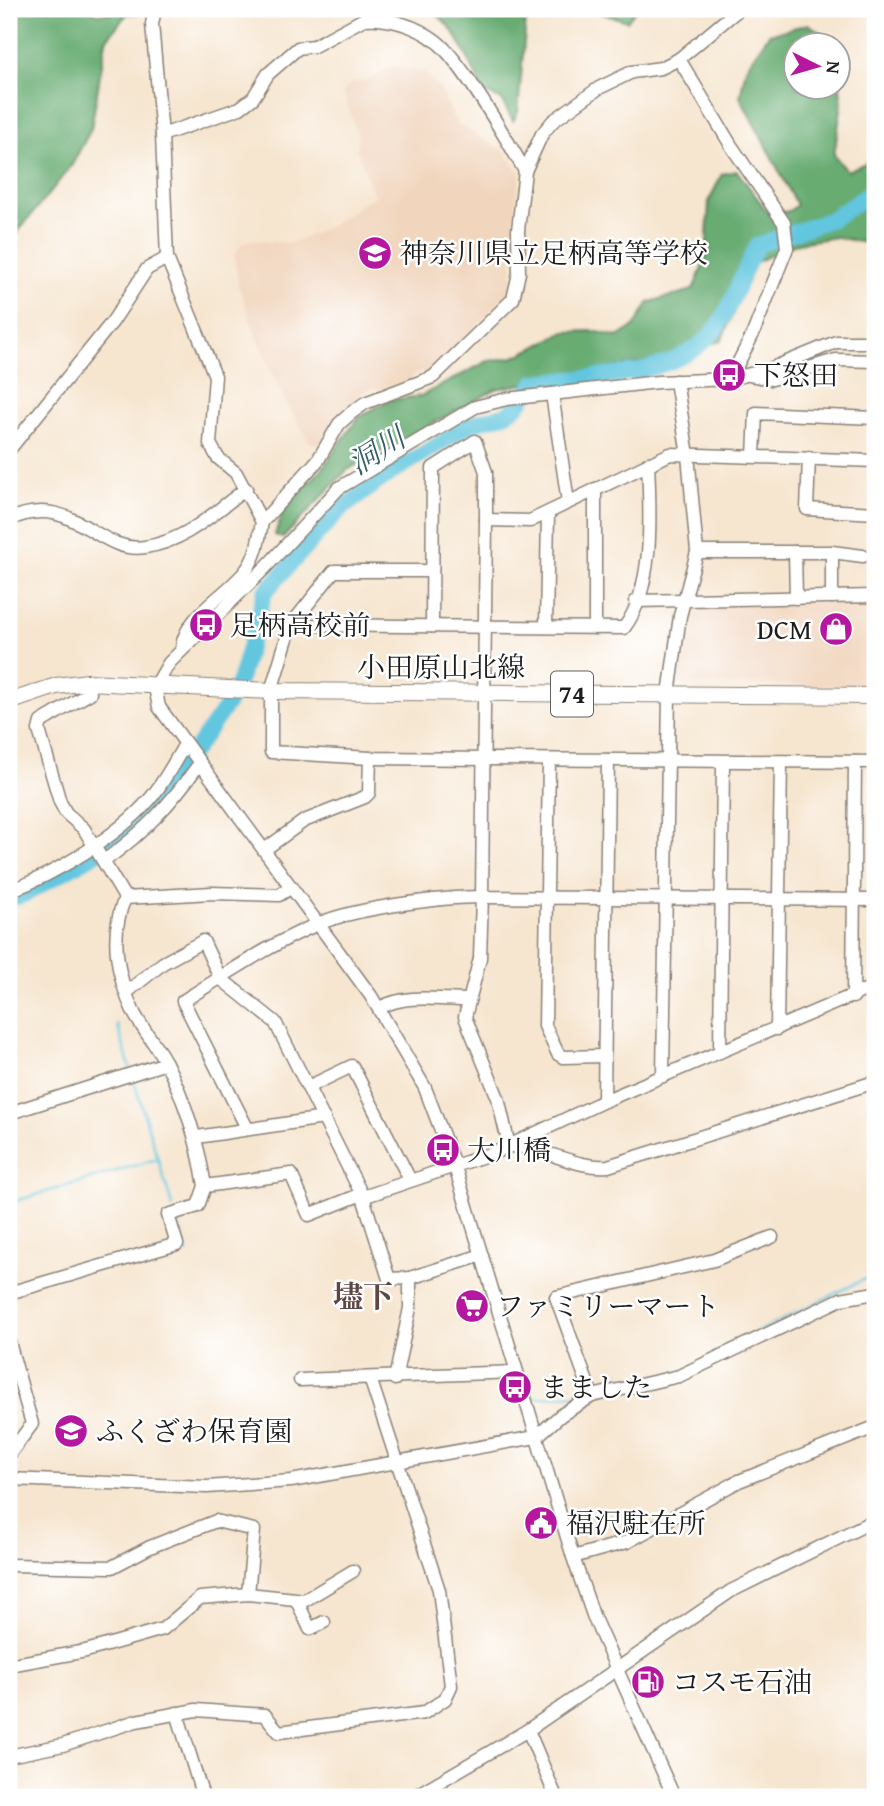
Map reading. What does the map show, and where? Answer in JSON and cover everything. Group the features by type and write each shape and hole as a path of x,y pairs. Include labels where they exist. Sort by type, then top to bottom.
{"main road":[{"name":"小田原山北線","path":"9,702 56,686 88,682 269,691 875,696"}],"street":[{"path":"155,9 152,24 162,135 167,258 215,376 210,444 218,458 236,473 262,522"},
{"path":"182,649 183,637 193,623 235,584 249,566 262,522 318,460 339,424 365,403 433,377 513,299 519,273 518,230 527,165 552,121 599,88 632,72 661,68 679,59 739,9"},
{"path":"162,135 240,108 253,98 268,74 298,48 314,46 364,19 373,18 406,25 437,42 527,165"},
{"path":"679,59 732,147 784,223 787,238 787,248 752,336 730,379"},
{"path":"9,450 113,321 147,269 167,258"},
{"path":"674,1797 617,1670 573,1557 455,1167 425,1087 379,1008 320,923 159,708 155,687 162,673 182,649 232,602 347,482 475,407 507,399 552,394 676,381 730,379 836,342 875,342"},
{"path":"747,374 772,379 836,360 875,361"},
{"path":"663,1076 665,761 669,694 680,616 697,552 688,455 676,381"},
{"path":"552,394 568,502"},
{"path":"754,456 756,413 875,418"},
{"path":"432,626 433,468 475,441 486,472 482,897 480,958 465,1017 498,1098 509,1146"},
{"path":"486,520 530,521 670,454 875,461"},
{"path":"809,458 807,509 875,513"},
{"path":"290,625 624,628 647,569 648,463"},
{"path":"9,520 22,514 58,514 127,547 144,548 203,525 246,489"},
{"path":"595,628 596,489"},
{"path":"546,627 548,513"},
{"path":"697,552 832,552 863,555"},
{"path":"795,552 796,598"},
{"path":"832,552 832,597"},
{"path":"432,571 334,571 290,625 269,691 271,752 370,758 875,762"},
{"path":"636,601 875,596"},
{"path":"9,1293 177,1244 168,1215 198,1206 205,1186 197,1137 166,1063 134,1012 127,992 116,941 117,922 125,898 94,845 60,802 39,730 41,722 90,693 88,682"},
{"path":"9,891 40,877 94,845 148,801 167,778 185,744"},
{"path":"264,850 304,821 365,797 369,793 370,758"},
{"path":"550,760 545,1026 558,1054 604,1056"},
{"path":"604,1101 608,760"},
{"path":"720,1052 723,762"},
{"path":"777,1029 781,762"},
{"path":"853,996 852,900 856,762"},
{"path":"104,860 156,819 200,763"},
{"path":"125,898 212,893 279,895 292,887"},
{"path":"247,1128 183,1001 320,923 456,897 547,896 663,901 875,900"},
{"path":"127,992 163,963 203,941 220,978 275,1022 362,1195 389,1279 410,1278 482,1255"},
{"path":"205,1186 291,1174 309,1214 455,1167 509,1146 604,1101 875,986"},
{"path":"379,1008 397,999 411,997 469,1000"},
{"path":"16,1111 166,1063"},
{"path":"309,1087 352,1066 410,1180"},
{"path":"509,1146 530,1146 584,1166 608,1166 875,1082"},
{"path":"197,1137 324,1118"},
{"path":"591,1392 556,1297 714,1260 772,1237"},
{"path":"396,1379 410,1308 410,1278"},
{"path":"9,1479 207,1487 291,1481 536,1437 591,1392 679,1376 841,1299 875,1293"},
{"path":"9,1342 32,1424 9,1455"},
{"path":"300,1380 396,1379 516,1372"},
{"path":"9,1756 63,1745 136,1721 177,1713 209,1709 265,1715 279,1732 413,1716 436,1707 445,1699 451,1686 451,1667 439,1590 400,1463 370,1378"},
{"path":"573,1557 627,1542 739,1481 875,1427"},
{"path":"414,1797 528,1730 731,1591 875,1520"},
{"path":"9,1565 112,1567 150,1547 216,1521 254,1531 248,1594"},
{"path":"9,1665 86,1651 163,1629 200,1598 248,1594 297,1601 314,1597 353,1571"},
{"path":"297,1601 310,1629 324,1622"},
{"path":"177,1713 204,1797"},
{"path":"528,1730 555,1797"}],"shaded area":[{"name":"神奈川県立足柄高等学校","path":"394,66 423,72 430,77 440,88 456,123 504,151 520,174 513,229 512,283 508,293 441,362 427,373 421,371 413,374 411,380 384,390 374,388 362,393 343,409 323,443 315,444 310,442 283,397 257,338 239,287 234,255 243,243 250,240 293,243 330,226 374,196 357,149 358,136 343,92 350,84 371,78"},
{"path":"875,602 875,686 676,684 688,610 694,604"}],"green space":[{"path":"9,9 92,9 96,14 110,13 112,9 146,9 146,12 127,14 106,40 91,129 72,165 9,243"},
{"path":"428,9 531,9 526,19 518,112 513,121 501,99 484,93 455,34 438,15"},
{"path":"588,9 636,9 627,21"},
{"path":"808,24 820,32 782,32 782,102 842,102 834,155 847,171 875,159 875,245 836,237 798,243 756,262 721,341 652,361 496,389 347,470 283,538 275,535 283,510 321,470 358,418 389,400 421,396 488,361 515,357 565,332 594,331 618,337 634,327 649,302 693,290 706,258 709,201 722,174 737,171 770,215 789,211 797,205 740,97 746,68 769,34"}],"waterway":[{"name":"洞川","path":"9,899 26,894 111,845 157,804 228,703 240,679 265,592 340,510 385,477 473,423 504,415 518,406 535,382 639,371 687,354 707,339 723,318 758,245 832,219 875,190"},
{"path":"117,1024 131,1071"},
{"path":"133,1078 173,1208"},
{"path":"9,1203 157,1159"},
{"path":"176,1218 187,1253"},
{"path":"759,1331 875,1274"},
{"path":"532,1398 586,1393"},
{"path":"181,1797 193,1794"}],"place":[{"name":"神奈川県立足柄高等学校","path":"375,253"},
{"name":"下怒田","path":"729,375"},
{"name":"足柄高校前","path":"206,625"},
{"name":"DCM","path":"836,629"},
{"name":"大川橋","path":"443,1150"},
{"name":"ファミリーマート","path":"472,1306"},
{"name":"まました","path":"515,1387"},
{"name":"ふくざわ保育園","path":"71,1431"},
{"name":"福沢駐在所","path":"541,1523"},
{"name":"コスモ石油","path":"648,1682"}],"district":[{"name":"壗下","path":"363,1297"}]}
